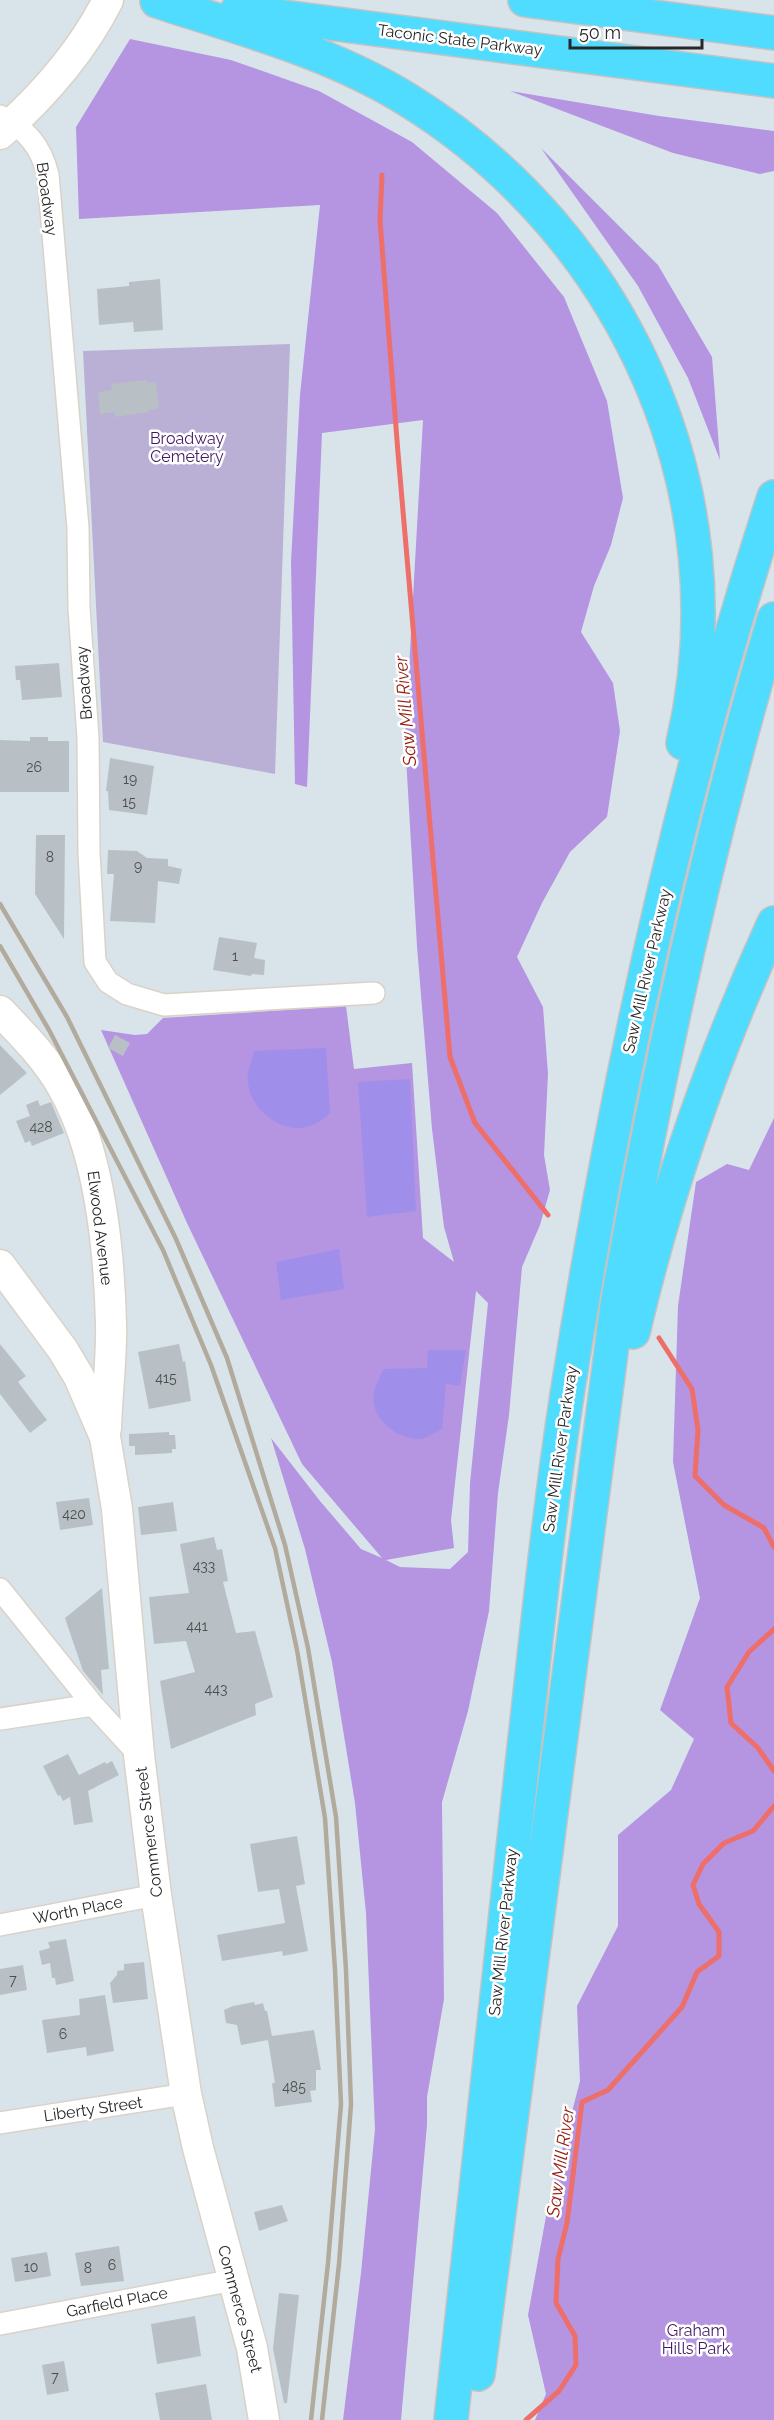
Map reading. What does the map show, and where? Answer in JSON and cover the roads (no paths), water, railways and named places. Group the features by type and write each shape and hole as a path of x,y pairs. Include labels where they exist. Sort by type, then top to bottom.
{"highway":[{"path":"525,0 774,33"},
{"path":"152,1 286,43 350,68 407,99 462,136 510,176 573,247 612,304 654,388 674,446 689,508 696,571 697,641 688,719 649,891 604,1177"},
{"name":"Taconic State Parkway","path":"152,1 774,81"},
{"name":"Saw Mill River Parkway","path":"451,2420 548,1536 568,1388 604,1177 635,1020 669,875 726,657 774,497"},
{"name":"Saw Mill River Parkway","path":"472,2420 512,2100 623,1275 674,1013 722,810 774,619"},
{"path":"599,1448 627,1358 650,1263 685,1148 733,1020 774,923"}],"main road":[{"name":"Broadway","path":"4,124 68,63 95,25 108,0"},
{"name":"Elwood Avenue","path":"0,1011 43,1058 63,1089 90,1155 99,1200 111,1324 105,1437"},
{"name":"Commerce Street","path":"0,1265 63,1350 79,1377 105,1437 117,1509 139,1755 156,1895 186,2094 198,2148 258,2372 264,2420"}],"street":[{"name":"Broadway","path":"4,124 35,142 48,175 78,528 79,608 88,738 88,853 95,962 108,982 127,994 164,1005 374,993"},
{"path":"0,1589 93,1705 139,1755"},
{"path":"0,1719 93,1705"},
{"name":"Worth Place","path":"0,1925 156,1895"},
{"name":"Liberty Street","path":"0,2123 186,2094"},
{"name":"Garfield Place","path":"0,2324 234,2280"}],"waterway":[{"name":"Saw Mill River","path":"382,175 380,221 450,1057 475,1123 548,1215"},
{"name":"Saw Mill River","path":"659,1338 692,1389 698,1430 695,1476 724,1505 764,1528 774,1547"},
{"name":"Saw Mill River","path":"774,1629 749,1652 727,1687 731,1723 758,1748 774,1771"},
{"name":"Saw Mill River","path":"526,2420 559,2391 576,2365 575,2336 556,2303 558,2259 567,2223 582,2102 608,2090 682,2007 697,1972 719,1956 719,1932 699,1904 693,1885 703,1864 724,1843 753,1831 774,1806"}],"railway":[{"path":"0,904 67,1017 176,1239 227,1358 285,1545 308,1648 336,1817 346,1970 351,2104 339,2264 322,2420"},
{"path":"0,946 49,1030 163,1250 211,1365 275,1548 297,1650 325,1818 341,2104 328,2263 311,2420"}],"park label":[{"name":"Broadway Cemetery","path":"187,447"},
{"name":"Graham Hills Park","path":"696,2339"}]}
